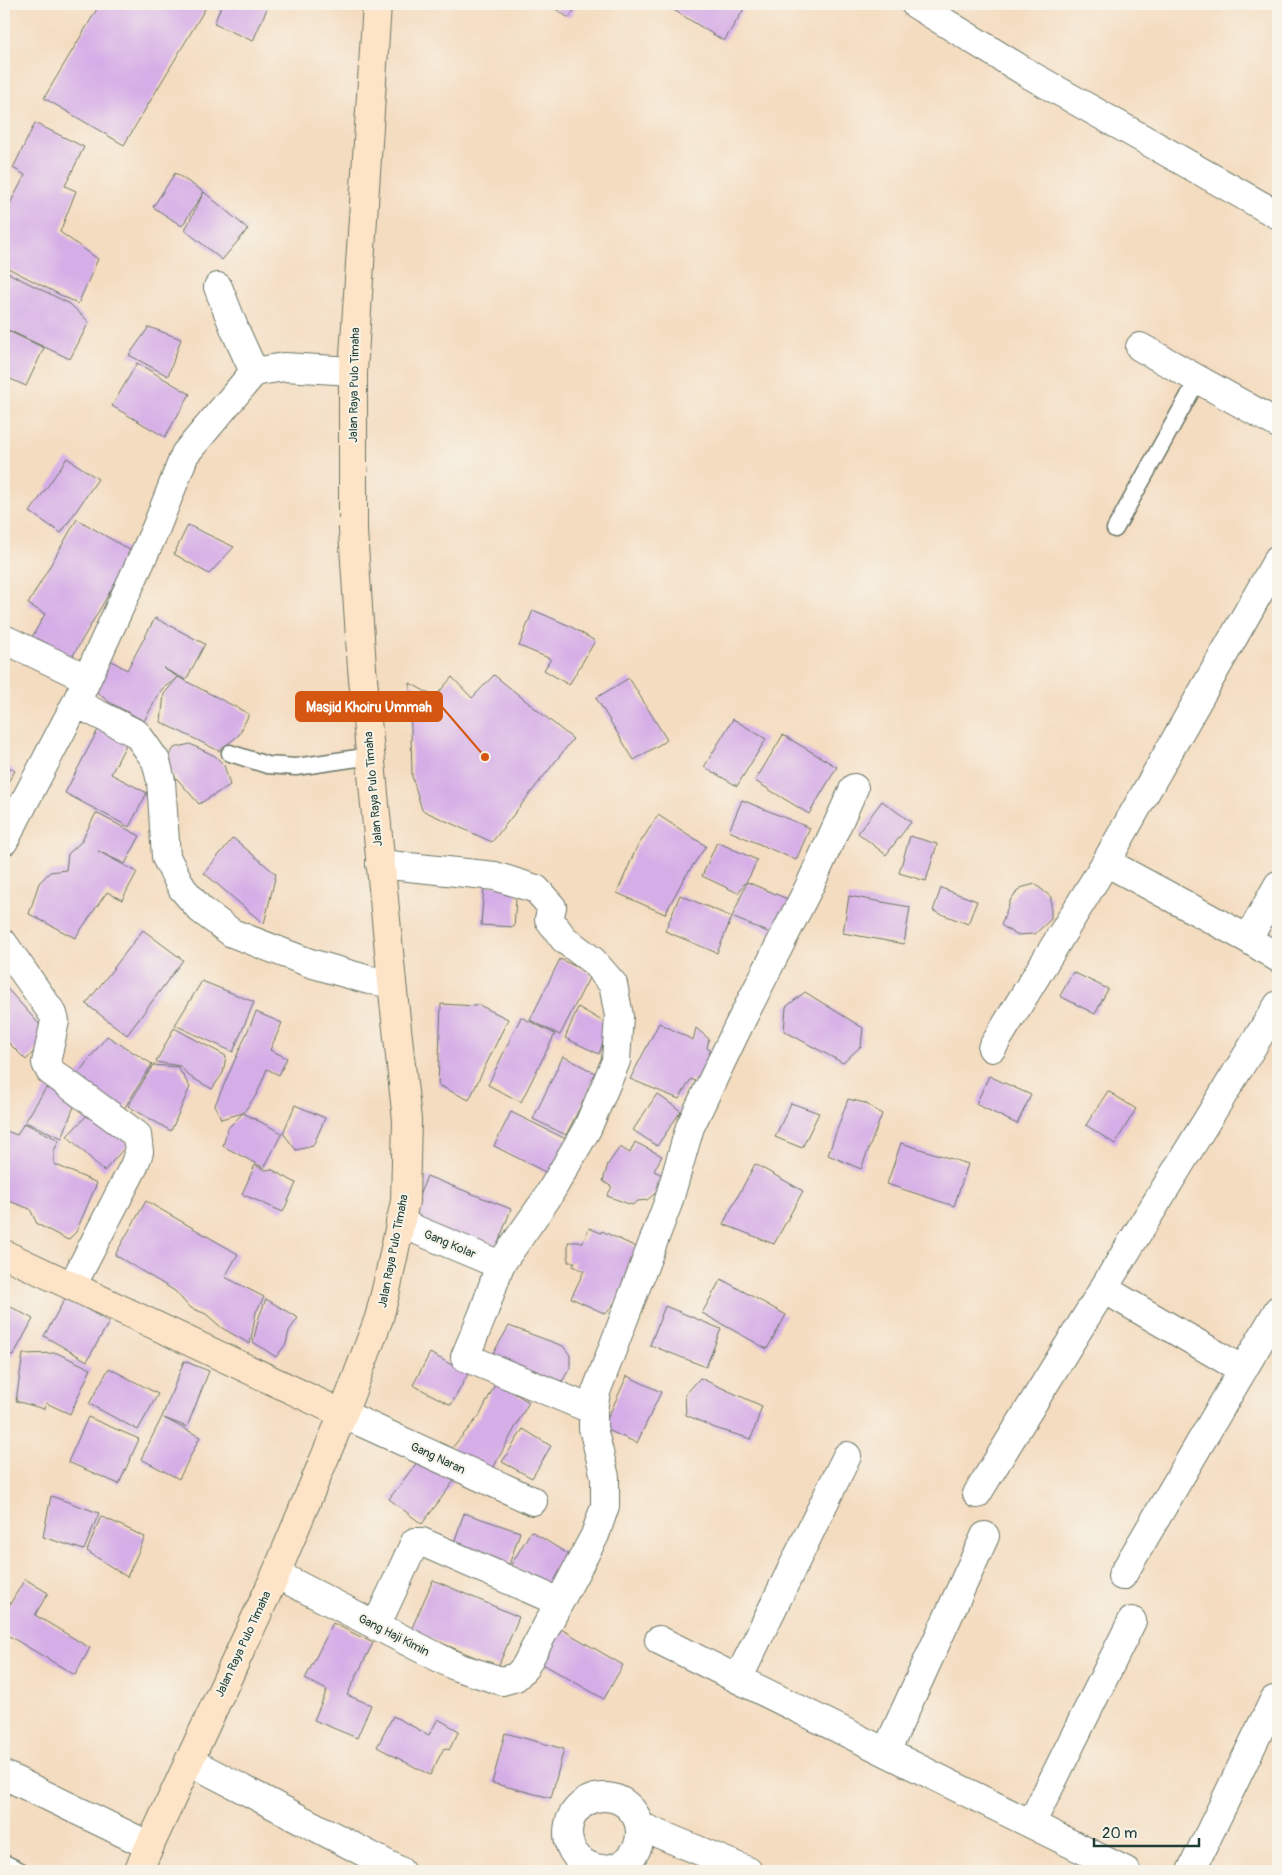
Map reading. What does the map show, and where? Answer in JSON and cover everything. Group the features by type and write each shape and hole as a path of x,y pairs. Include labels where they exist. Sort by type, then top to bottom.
{"street":[{"name":"Jalan Raya Pulo Timaha","path":"138,1871 276,1574 343,1414 388,1286 405,1201 407,1120 380,982 380,864 358,758 362,668 342,370 377,4"},
{"path":"916,4 1032,76 1278,215"},
{"path":"218,287 254,372"},
{"path":"1140,347 1278,424"},
{"path":"4,841 76,703 156,528 185,454 254,372 284,367 342,370"},
{"path":"992,1048 1106,862 1278,559"},
{"path":"4,639 86,678"},
{"path":"76,703 137,734 156,761 162,781 166,857 182,888 200,909 232,933 310,964 380,982"},
{"path":"376,1626 415,1542 422,1542 559,1602 595,1535 605,1506 605,1477 593,1428 596,1392 668,1203 690,1127 810,885 854,788"},
{"path":"1106,862 1248,938 1278,958"},
{"path":"380,864 495,876 536,889 552,907 549,919 564,939 593,961 613,984 619,1016 616,1061 586,1129 547,1198 500,1266 465,1357 593,1410"},
{"path":"1248,938 1278,886"},
{"path":"4,944 53,1014 55,1021 46,1063 50,1071 138,1135 140,1152 134,1166 72,1286"},
{"path":"977,1494 1278,1005"},
{"name":"Gang Kolar","path":"400,1223 500,1266"},
{"path":"4,1254 343,1414"},
{"path":"1104,1289 1243,1370"},
{"path":"1122,1576 1278,1310"},
{"name":"Gang Naran","path":"343,1414 533,1501"},
{"path":"738,1679 847,1456"},
{"path":"886,1752 985,1536"},
{"name":"Gang Haji Kimin","path":"276,1574 457,1667 502,1681 516,1677 525,1668 559,1602"},
{"path":"1031,1824 1132,1622"},
{"path":"660,1640 1031,1824 1110,1868"},
{"path":"1191,1871 1274,1700"},
{"path":"189,1761 400,1871"},
{"path":"4,1775 150,1846"},
{"path":"597,1796 612,1796 625,1802 635,1812 640,1826 640,1840 634,1853 623,1864 610,1869 580,1867 567,1839 568,1825 574,1812 584,1802 597,1796"},
{"path":"640,1826 748,1871"}],"lane":[{"path":"1115,529 1198,379"},
{"path":"230,753 267,765 296,767 358,758"},
{"path":"4,1864 21,1871"}],"building":[{"path":"100,4 208,4 124,145 44,98"},
{"path":"222,4 269,4 253,41 214,24"},
{"path":"548,4 578,4 569,18"},
{"path":"664,4 747,4 724,41"},
{"path":"35,123 84,147 65,186 76,191 60,232 98,259 78,304 4,266 4,215 25,175 13,168"},
{"path":"175,173 204,192 182,226 153,207"},
{"path":"204,192 248,229 222,260 185,230"},
{"path":"4,271 70,304 89,322 70,359 4,328"},
{"path":"149,327 181,339 168,376 129,355"},
{"path":"4,329 44,348 26,386 4,376"},
{"path":"137,363 190,394 165,437 112,406"},
{"path":"67,458 98,479 61,533 30,512"},
{"path":"77,519 133,552 71,659 32,637 45,614 28,604"},
{"path":"188,525 234,547 209,574 174,554"},
{"path":"533,610 570,626 595,641 569,685 544,670 551,659 519,646"},
{"path":"155,618 205,644 186,680 163,668 178,677 162,689 144,721 109,702 93,689 110,660 127,670"},
{"path":"494,675 573,739 492,842 422,810 412,776 410,683 435,697 452,677 472,698"},
{"path":"178,677 249,714 239,735 219,751 161,722 164,694"},
{"path":"629,678 667,740 634,760 596,698"},
{"path":"733,719 766,739 737,786 704,767"},
{"path":"102,722 130,737 111,774 147,793 129,827 65,793"},
{"path":"783,735 837,767 809,814 755,781"},
{"path":"190,744 215,756 224,765 230,785 199,804 164,764 174,748"},
{"path":"4,763 15,771 4,788"},
{"path":"4,795 9,798 4,806"},
{"path":"742,800 810,828 796,860 729,831"},
{"path":"882,801 911,822 886,855 858,833"},
{"path":"96,813 140,836 125,864 98,851 137,872 122,900 107,892 75,938 29,914 39,883 50,872 66,870 68,854 81,842"},
{"path":"658,815 706,846 683,880 665,914 617,893 636,849"},
{"path":"910,836 937,844 926,881 899,873"},
{"path":"233,838 276,874 264,924 204,873"},
{"path":"717,842 757,860 750,876 738,893 702,876"},
{"path":"747,882 790,900 775,935 732,917"},
{"path":"1035,884 1051,897 1051,919 1035,934 1016,935 1001,925 1011,899 1020,888"},
{"path":"484,885 517,886 514,927 481,925"},
{"path":"941,888 977,901 968,924 933,911"},
{"path":"680,895 732,917 717,953 665,931"},
{"path":"849,896 910,907 904,944 843,933"},
{"path":"143,930 183,960 127,1035 86,1004"},
{"path":"560,959 591,974 560,1035 530,1020"},
{"path":"1073,972 1108,989 1095,1014 1060,996"},
{"path":"202,981 254,1002 233,1052 175,1025"},
{"path":"4,985 49,1035 26,1060 4,1038"},
{"path":"805,992 863,1028 861,1046 843,1063 784,1031 786,1007"},
{"path":"441,1004 476,1006 477,1004 508,1019 469,1100 438,1085"},
{"path":"578,1007 609,1025 599,1054 565,1038"},
{"path":"256,1012 282,1023 270,1050 287,1058 279,1075 267,1069 257,1094 243,1113 221,1119 215,1105"},
{"path":"521,1017 555,1034 521,1102 488,1085"},
{"path":"659,1023 693,1040 696,1028 709,1039 707,1048 719,1057 707,1087 691,1079 679,1099 630,1079"},
{"path":"174,1028 226,1056 223,1073 212,1089 189,1076 180,1066 156,1062"},
{"path":"107,1036 152,1064 122,1112 76,1076"},
{"path":"563,1056 597,1074 566,1135 533,1119"},
{"path":"153,1065 178,1067 190,1087 171,1131 128,1106"},
{"path":"989,1076 1031,1095 1017,1124 976,1104"},
{"path":"46,1088 77,1098 62,1138 25,1122"},
{"path":"1108,1091 1136,1109 1115,1144 1086,1125"},
{"path":"657,1094 681,1111 657,1146 633,1130"},
{"path":"848,1099 865,1103 882,1114 861,1169 828,1155"},
{"path":"791,1103 819,1113 802,1148 775,1137"},
{"path":"295,1105 325,1118 313,1146 296,1150 283,1133"},
{"path":"92,1110 128,1144 104,1171 67,1136"},
{"path":"511,1112 568,1140 551,1175 494,1146"},
{"path":"243,1113 282,1133 264,1168 223,1146 228,1128"},
{"path":"24,1123 59,1140 54,1151 54,1164 97,1183 76,1232 68,1240 37,1224 30,1209 4,1199 4,1130 17,1135"},
{"path":"635,1142 662,1156 654,1171 662,1175 658,1191 647,1200 638,1201 632,1205 607,1196 612,1187 603,1181 608,1164 620,1147 630,1153"},
{"path":"901,1143 968,1164 954,1206 887,1184"},
{"path":"755,1164 803,1191 774,1244 723,1224"},
{"path":"255,1165 265,1170 271,1169 296,1183 283,1212 242,1194"},
{"path":"427,1176 511,1209 494,1254 409,1221"},
{"path":"146,1201 238,1254 225,1277 264,1297 256,1312 250,1344 222,1328 206,1314 189,1307 175,1291 115,1255"},
{"path":"589,1228 601,1233 602,1231 636,1247 631,1281 606,1314 571,1298 584,1271 573,1266 575,1262 568,1262 568,1242 583,1242"},
{"path":"721,1279 786,1315 767,1349 702,1313"},
{"path":"66,1297 109,1322 87,1361 44,1336"},
{"path":"266,1299 298,1318 289,1331 286,1344 276,1357 253,1342"},
{"path":"4,1303 33,1319 13,1356 4,1351"},
{"path":"665,1306 721,1329 706,1367 650,1345"},
{"path":"509,1326 563,1346 570,1355 570,1368 563,1380 548,1386 488,1362"},
{"path":"57,1353 91,1369 70,1414 46,1403 44,1409 16,1401 23,1354"},
{"path":"430,1353 468,1374 451,1405 413,1385"},
{"path":"184,1361 209,1371 187,1427 164,1418 200,1437 179,1479 141,1459 162,1417"},
{"path":"109,1368 158,1394 138,1430 89,1404"},
{"path":"627,1376 661,1392 637,1443 603,1428"},
{"path":"700,1378 762,1406 751,1439 715,1428 686,1415 685,1395"},
{"path":"496,1382 529,1402 490,1474 451,1449 480,1415"},
{"path":"88,1417 139,1439 119,1484 68,1462"},
{"path":"523,1429 551,1446 532,1478 502,1462"},
{"path":"418,1461 454,1481 422,1524 389,1499"},
{"path":"51,1496 99,1513 84,1550 43,1537"},
{"path":"464,1513 520,1532 509,1565 453,1546"},
{"path":"101,1516 145,1537 127,1577 87,1551"},
{"path":"531,1531 579,1561 558,1594 511,1565"},
{"path":"25,1579 48,1593 35,1615 90,1648 75,1675 4,1633 4,1614"},
{"path":"433,1580 519,1617 498,1667 411,1630"},
{"path":"333,1623 373,1643 347,1695 371,1705 357,1738 314,1720 327,1690 305,1679"},
{"path":"561,1629 623,1665 604,1699 541,1663"},
{"path":"393,1716 429,1735 438,1719 459,1731 449,1750 444,1748 430,1775 377,1747"},
{"path":"505,1733 564,1749 551,1798 492,1783"}],"place":[{"name":"Masjid Khoiru Ummah","path":"485,757"}]}
